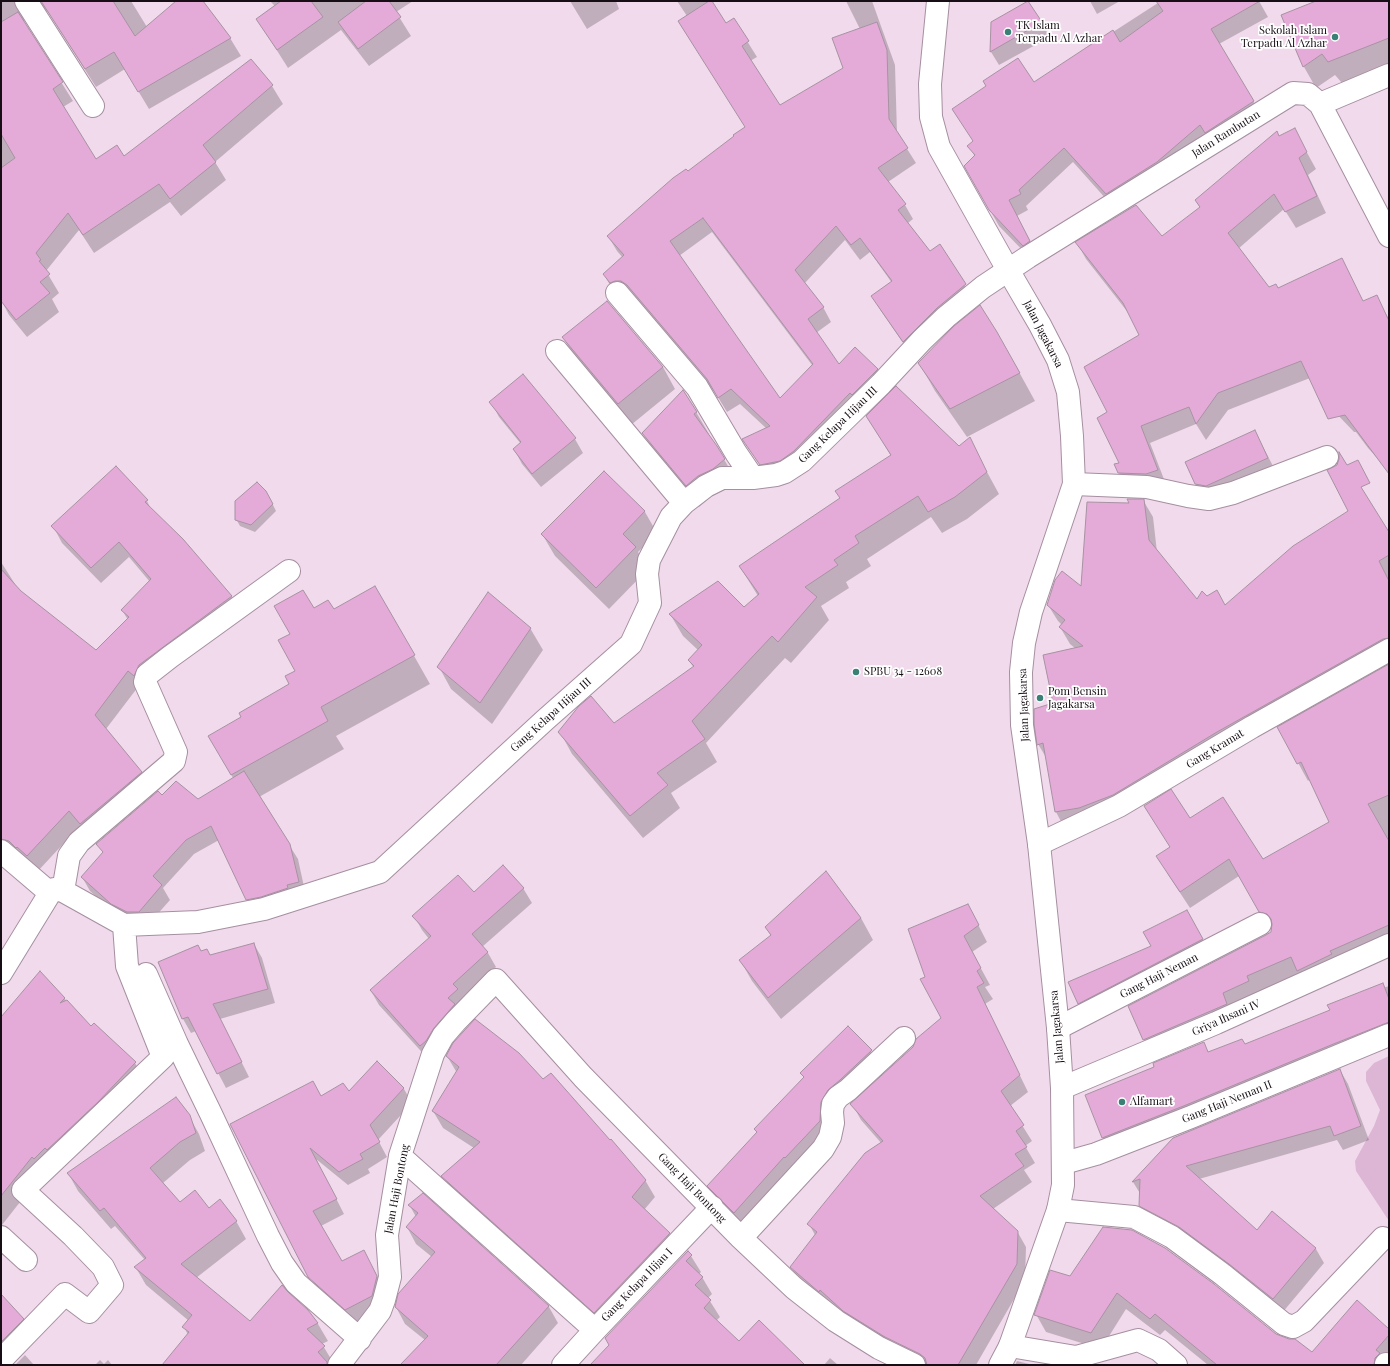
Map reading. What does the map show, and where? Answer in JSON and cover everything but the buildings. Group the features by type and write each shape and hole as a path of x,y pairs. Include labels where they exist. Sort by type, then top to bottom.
{"street":[{"path":"26,1 93,106"},
{"name":"Jalan Jagakarsa","path":"938,1 930,84 931,117 939,147 1058,360 1068,392 1072,436 1074,484 1031,612 1024,643 1021,672 1022,725 1039,844 1058,1028 1062,1088 1064,1163 1063,1185 1058,1210 1010,1346 1000,1365"},
{"path":"1389,74 1320,104 1389,236"},
{"name":"Jalan Rambutan","path":"1008,270 1293,93 1308,94 1320,104"},
{"name":"Gang Kelapa Hijau III","path":"124,925 198,922 264,909 380,872 545,720 631,644 650,603 646,574 649,560 671,517 684,503 706,486 722,478 753,478 776,475 785,472 802,461 881,384 922,340 946,317 1008,270"},
{"path":"617,293 697,387 736,453 753,478"},
{"path":"557,351 684,503"},
{"path":"1074,484 1147,487 1209,500 1233,493 1327,457"},
{"path":"3,966 56,892 70,856 79,842 174,761 176,752 144,682 147,675 289,571"},
{"name":"Gang Kramat","path":"1039,844 1119,806 1252,727 1389,650"},
{"path":"1,851 56,892 124,925 176,1044 282,1263 296,1283 360,1339"},
{"name":"Gang Haji Neman","path":"1058,1028 1260,924"},
{"path":"1,1360 65,1294 89,1312 112,1285 103,1267 73,1236 23,1190 163,1057 127,966 124,925"},
{"name":"Griya Ihsani IV","path":"1062,1088 1216,1023 1389,946"},
{"name":"Jalan Haji Bontong","path":"341,1364 380,1311 390,1277 387,1235 400,1156 433,1054 444,1036 456,1021 496,980"},
{"name":"Gang Haji Bontong","path":"496,980 583,1077 741,1238 794,1288 836,1321 879,1348 914,1365"},
{"name":"Gang Haji Neman II","path":"1064,1163 1096,1154 1191,1118 1389,1035"},
{"path":"741,1238 823,1149 830,1137 833,1123 833,1104 838,1097 848,1090 904,1038"},
{"path":"400,1156 595,1330"},
{"name":"Gang Kelapa Hijau I","path":"563,1365 712,1207"},
{"path":"1058,1210 1134,1217 1172,1237 1222,1274 1284,1324 1293,1327 1304,1321 1383,1238"},
{"path":"1,1237 26,1260"},
{"path":"1010,1346 1076,1357 1138,1340 1160,1350 1176,1365"}],"shaded area":[{"path":"1389,1056 1389,1221 1356,1171 1355,1161 1374,1126 1380,1110 1366,1081 1366,1072 1374,1063"}],"place":[{"name":"TK Islam Terpadu Al Azhar","path":"1008,32"},
{"name":"Sekolah Islam Terpadu Al Azhar","path":"1335,37"},
{"name":"SPBU 34 - 12608","path":"856,672"},
{"name":"Pom Bensin Jagakarsa","path":"1040,698"},
{"name":"Alfamart","path":"1122,1102"}]}
